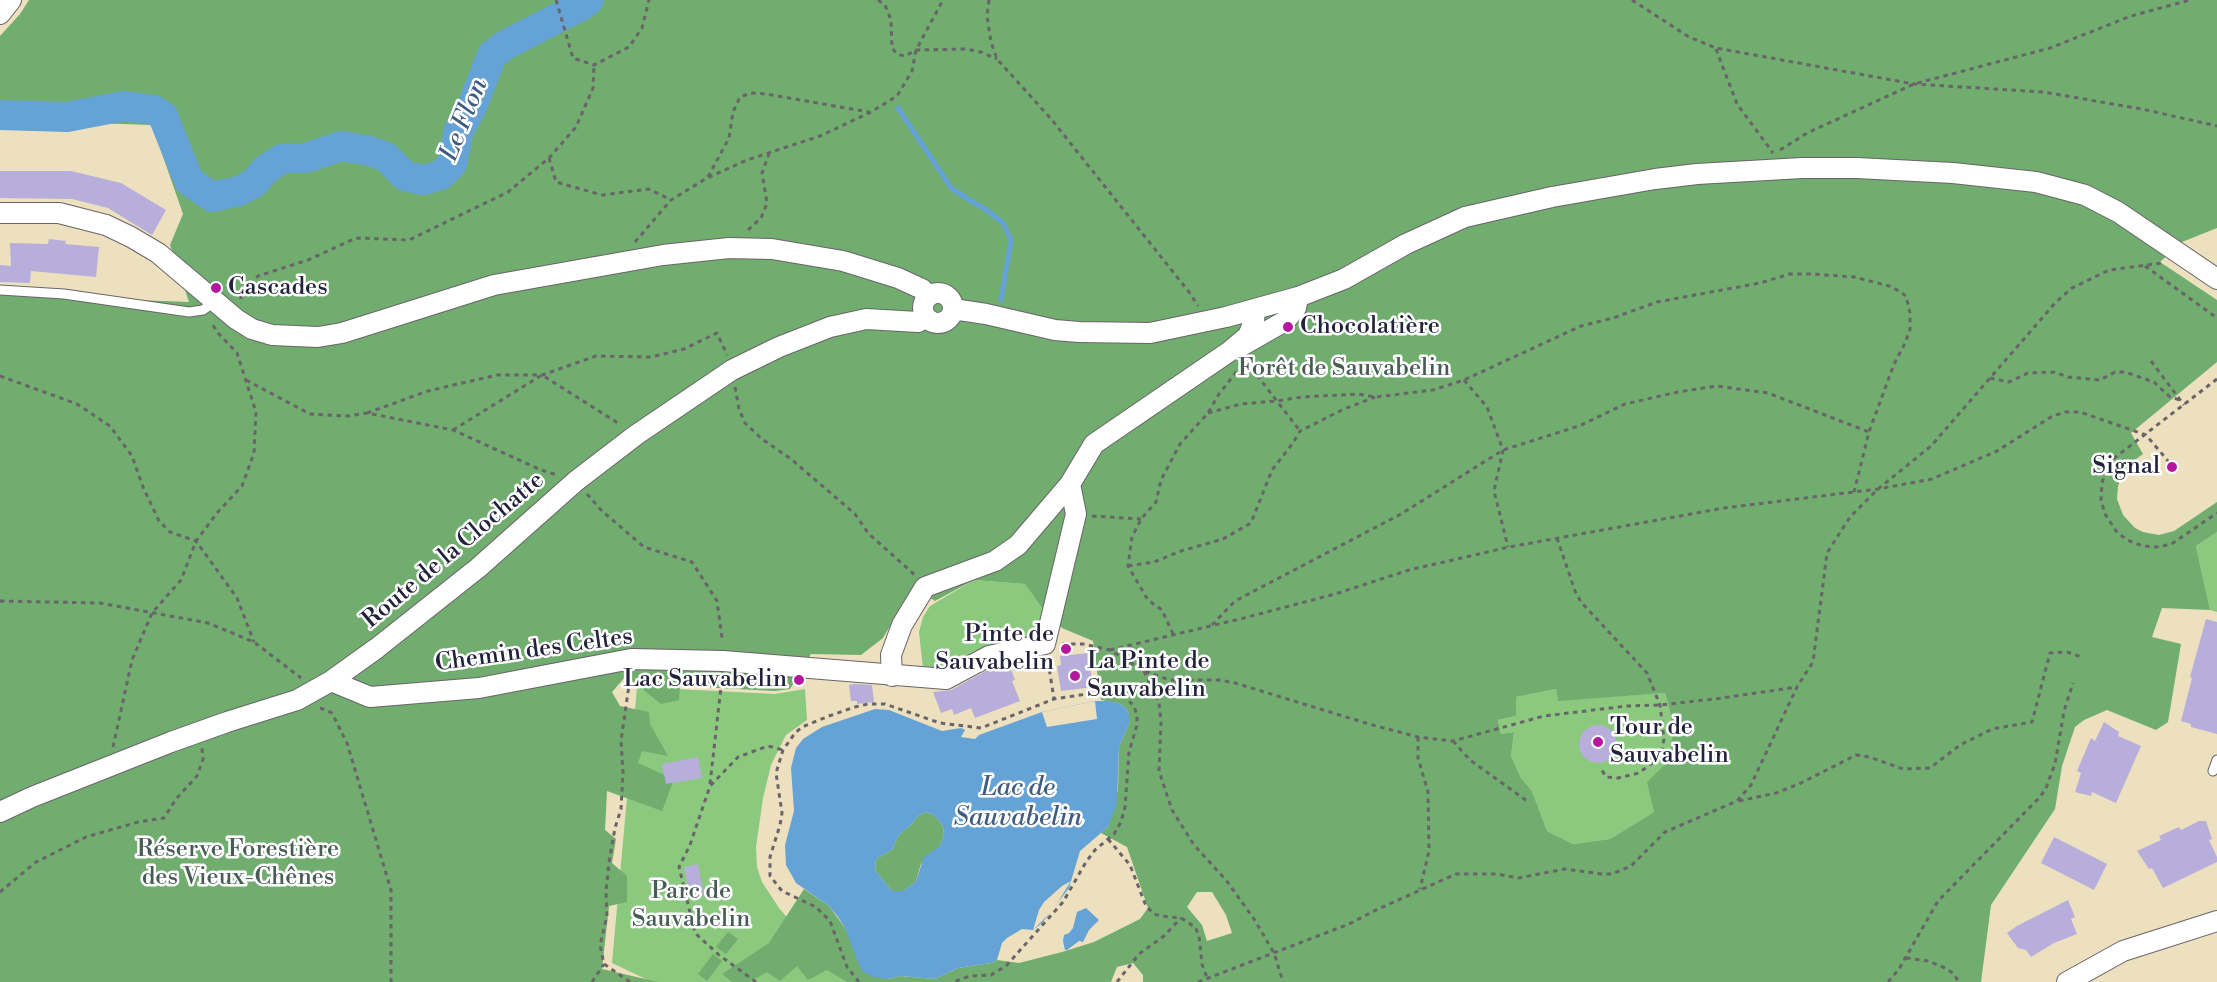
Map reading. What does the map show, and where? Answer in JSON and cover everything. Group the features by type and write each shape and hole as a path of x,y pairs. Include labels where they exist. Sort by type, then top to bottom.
{"street":[{"path":"0,14 11,0"},
{"path":"953,309 986,314 1054,330 1150,333 1298,297 1344,279 1406,244 1465,217 1604,188 1697,174 1745,170 1857,168 1953,173 2036,182 2085,195 2127,218 2217,279"},
{"path":"0,213 32,211 59,213 106,225 158,253 208,306 252,329 272,335 318,337 342,333 494,285 663,255 729,248 772,249 843,261 898,278 922,289 928,296"},
{"path":"934,293 945,294 950,298 953,309 949,318 942,322 933,322 926,317 922,309 928,296 934,293"},
{"path":"892,676 891,655 903,625 925,587 995,561 1018,545 1070,484 1094,444 1285,321 1296,308 1298,297"},
{"path":"1233,356 1248,336 1254,321 1255,309"},
{"name":"Route de la Clochatte","path":"0,812 110,766 227,722 297,700 331,681 377,648 478,568 576,482 636,435 732,370 830,327 866,319 918,322 926,317"},
{"path":"1046,644 1076,514 1070,484"},
{"name":"Chemin des Celtes","path":"331,681 370,697 479,688 631,659 723,661 946,679 989,656 1046,644"},
{"path":"2067,982 2123,951 2217,921"}],"lane":[{"path":"0,290 64,294 189,312 208,306"},
{"path":"2213,771 2217,760"}],"path":[{"path":"556,0 573,58 594,65 629,47 642,28 650,0"},
{"path":"878,0 885,5 891,20 892,48 897,54 905,56 916,50 966,50 981,52 997,59"},
{"path":"634,243 671,201 707,178 747,160 820,136 871,112 897,96 912,70 916,50 943,0"},
{"path":"988,0 987,16 991,42 997,59 1052,120 1190,292 1204,321"},
{"path":"1632,0 1689,37 1716,48 1914,84 2043,92 2142,109 2217,126"},
{"path":"1716,48 1737,104 1774,154 1807,132 1914,84 2050,48 2131,16 2190,0"},
{"path":"239,306 242,295 258,276 308,260 356,238 409,240 508,192 549,158 576,127 593,88 594,65"},
{"path":"707,178 729,138 734,112 740,97 751,93 766,94 871,112"},
{"path":"742,234 761,218 767,203 762,173 769,154"},
{"path":"549,158 556,182 602,195 649,189 671,201"},
{"path":"1737,801 1751,786 1797,687 1812,662 1827,553 1850,517 1878,489 1931,446 2056,302 2072,288 2109,270 2187,259"},
{"path":"2144,265 2217,318"},
{"path":"1128,566 1154,562 1181,550 1223,539 1251,523 1272,470 1293,444 1300,431 1344,410 1376,397 1433,390 1464,380 1581,326 1613,318 1657,302 1760,283 1790,274 1854,277 1888,286 1906,296 1910,314 1910,330 1894,364 1869,432 1854,492"},
{"path":"110,766 132,660 152,613 181,580 196,541 217,513 242,486 254,453 256,412 246,380 237,353 218,333 208,306"},
{"path":"1173,634 1162,610 1148,600 1128,566 1132,537 1141,519 1156,502 1161,480 1180,444 1208,413 1219,394 1233,356 1278,402 1300,431"},
{"path":"2151,361 2184,405"},
{"path":"1990,378 2009,382 2028,373 2054,372 2100,380 2115,372 2126,372 2154,382 2170,398 2180,400"},
{"path":"453,430 542,375 636,435"},
{"path":"0,376 77,405 110,426 132,456 159,521 170,532 196,541 237,598 254,642"},
{"path":"2217,379 2113,459 2102,483 2101,500 2104,514 2116,531 2127,540 2143,546 2160,547 2173,543 2217,513"},
{"path":"246,380 310,414 348,416 367,413 453,430 541,470 576,482 602,511 644,547 692,562 717,601 722,638"},
{"path":"1464,380 1487,406 1503,450 1494,491 1509,547"},
{"path":"1211,626 1235,601 1401,514 1503,450 1579,426 1625,404 1717,386 1768,393 1869,432"},
{"path":"1208,413 1241,404 1278,402 1302,397 1358,394 1376,397"},
{"path":"1110,650 1335,594 1409,570 1509,547 1713,510 1932,480 1997,451 2051,417 2065,412 2080,412 2146,435 2168,461"},
{"path":"1076,514 1141,519"},
{"path":"1557,538 1581,602 1647,673 1660,705 1664,739 1661,753 1652,763 1639,772 1618,778 1606,777 1600,767"},
{"path":"0,601 100,603 207,623 254,642 305,681"},
{"path":"1054,699 1046,644 1083,644 1110,650 1144,670 1170,680 1219,680 1253,687 1340,716 1418,737 1453,741 1544,716 1628,706 1660,705 1797,687"},
{"path":"1198,982 1349,924 1456,874 1497,874 1518,878 1565,869 1602,874 1612,873 1631,866 1665,832 1737,801 1776,793 1799,784 1856,755 1903,769 1930,768 1960,745 1992,729 2032,722 2050,653 2067,652 2082,657"},
{"path":"1144,670 1159,703 1161,722 1159,771 1172,810 1194,845 1226,880 1275,954 1283,982"},
{"path":"630,982 604,964 600,945 607,916 606,892 609,862 621,809 623,773 621,741 631,673"},
{"path":"723,675 710,786 690,845 679,867 689,914 699,939 756,982"},
{"path":"1888,982 1905,958 1938,901 2026,812 2046,788 2055,764 2064,711 2073,683"},
{"path":"859,982 847,967 830,921 816,907 782,891 770,876 770,857 782,813 776,773 783,750 795,733 802,727 855,707 885,704 940,723 981,728 1054,699 1114,692 1123,695 1134,706 1137,725 1127,763 1125,807 1121,822 1086,862 1063,902 1006,966 991,975 970,976 953,982"},
{"path":"318,707 332,713 347,743 391,890 391,982"},
{"path":"1418,737 1418,758 1428,792 1429,851 1420,889"},
{"path":"1453,741 1470,760 1527,801"},
{"path":"0,892 36,861 86,837 138,822 164,818 197,776 203,759 201,743"},
{"path":"710,786 738,757 768,746 783,750"},
{"path":"1108,839 1130,865 1146,906 1154,914 1181,918 1190,921 1195,927 1199,936 1206,978"},
{"path":"1117,982 1117,979 1138,954 1164,936 1181,918"},
{"path":"1905,958 1928,961 1943,967 1953,973 1959,982"},
{"path":"592,982 604,964"}],"green space":[{"name":"Forêt de Sauvabelin","path":"29,0 2217,0 2217,228 2182,242 2160,262 2217,300 2217,362 2131,433 2143,454 2123,473 2118,486 2117,499 2123,515 2135,528 2159,535 2174,531 2217,502 2217,532 2196,546 2210,610 2162,608 2152,637 2181,644 2168,722 2156,730 2107,710 2084,720 2075,727 2062,766 2055,809 1991,905 1981,982 1143,982 1143,975 1133,963 1117,967 1111,982 847,982 827,970 808,980 797,966 780,981 767,972 749,982 732,982 722,974 769,943 804,889 829,906 845,928 851,941 888,979 900,976 935,979 958,968 997,960 1019,963 1062,952 1094,942 1140,919 1148,908 1127,847 1101,833 1108,827 1118,790 1119,747 1129,724 1129,714 1125,707 1118,703 1101,700 1093,641 1062,628 1048,617 1025,584 974,580 935,601 913,587 883,638 861,655 811,654 790,689 775,691 680,686 679,700 661,704 626,676 612,692 620,706 649,712 650,724 668,756 642,751 638,763 674,779 662,811 607,791 605,830 616,839 612,863 627,876 627,902 609,906 602,969 658,982 0,982 0,295 189,302 170,245 183,214 152,125 0,120 0,36","holes":["1556,689 1558,701 1665,693 1670,711 1672,736 1669,760 1647,782 1654,812 1610,839 1573,844 1547,831 1532,791 1521,778 1511,756 1514,732 1501,734 1498,720 1516,716 1516,697","1197,892 1212,892 1226,915 1232,933 1207,941 1202,925 1187,907"]},
{"path":"2217,532 2217,612 2210,610 2196,546"},
{"path":"974,580 1025,584 1045,613 1041,635 950,671 923,669 919,632 923,617 930,606"},
{"name":"Parc de Sauvabelin","path":"637,687 775,694 805,689 807,720 786,735 771,765 763,798 756,847 757,867 762,882 779,908 803,936 849,982 652,982 612,963"},
{"path":"1556,689 1558,700 1665,693 1670,711 1672,736 1669,760 1648,782 1654,812 1610,839 1573,844 1547,831 1532,791 1521,778 1511,756 1514,732 1501,734 1498,720 1516,716 1516,697"},
{"path":"926,812 934,815 943,826 944,835 940,846 921,864 916,881 903,891 892,891 875,870 876,859 892,850 899,835 918,816"},
{"path":"728,932 738,939 726,954 716,947"},
{"path":"713,954 722,961 707,981 698,974"}],"water":[{"name":"Lac de Sauvabelin","path":"1095,701 1109,701 1125,707 1129,714 1129,724 1119,747 1117,804 1108,827 1080,851 1069,888 1042,923 1033,930 1022,929 1007,938 1002,943 997,960 991,963 958,968 935,979 900,976 888,979 873,977 861,970 845,928 838,917 829,906 796,883 786,865 785,845 794,811 791,768 796,748 803,739 822,727 875,709 889,710 942,731 961,728 965,730 961,737 975,739 979,735 1042,712","holes":["926,812 934,815 943,826 944,835 940,846 924,857 916,881 903,891 892,891 875,870 876,859 892,850 899,835 918,816"]},
{"path":"1086,908 1099,920 1089,930 1083,942 1079,941 1065,950 1064,935 1073,928 1077,912"}],"pier":[{"path":"1095,701 1097,719 1047,727 1042,712"},
{"path":"1071,881 1053,910 1033,930 1044,902"}],"building":[{"path":"0,171 71,171 121,183 166,210 152,235 108,208 72,199 0,198"},
{"path":"49,239 66,241 65,244 99,247 96,277 31,271 30,283 0,282 0,265 11,266 10,243 48,244"},
{"path":"2206,619 2217,622 2217,734 2191,727 2191,724 2181,721"},
{"name":"La Pinte de Sauvabelin","path":"1088,653 1093,687 1061,691 1057,666 1061,665 1060,656"},
{"path":"1009,664 1015,680 1012,681 1020,701 975,718 971,708 954,715 952,709 941,713 933,692 951,690 993,667"},
{"path":"849,685 872,685 874,702 857,704 857,701 851,701"},
{"path":"2104,722 2119,732 2118,736 2141,746 2116,803 2092,792 2091,796 2075,792 2081,773 2077,771 2091,738 2095,741"},
{"name":"Tour de Sauvabelin","path":"1598,725 1611,731 1617,744 1611,757 1598,763 1585,757 1579,744 1585,731"},
{"path":"698,757 702,778 666,784 662,764"},
{"path":"2199,821 2206,821 2212,839 2209,840 2217,862 2163,888 2152,868 2149,869 2137,851 2161,840 2159,836 2179,827 2181,830"},
{"path":"2054,837 2107,864 2094,890 2041,863"},
{"path":"698,864 704,895 690,898 684,867"},
{"path":"2068,900 2075,917 2071,919 2077,934 2054,943 2031,957 2026,950 2018,948 2007,933 2017,926"}],"waterway":[{"name":"Le Flon","path":"0,115 67,117 124,106 154,110 163,116 189,181 212,197 239,191 254,183 265,170 283,158 306,158 341,146 370,151 386,157 405,176 423,180 441,175 452,164 459,130 471,109 492,55 505,45 589,0"},
{"path":"898,108 952,189 1003,223 1011,240 1001,300"}],"place":[{"name":"Cascades","path":"216,288"},
{"name":"Chocolatière","path":"1288,327"},
{"name":"Signal","path":"2172,467"},
{"name":"Pinte de Sauvabelin","path":"1066,649"},
{"name":"La Pinte de Sauvabelin","path":"1075,676"},
{"name":"Lac Sauvabelin","path":"799,680"},
{"name":"Tour de Sauvabelin","path":"1598,742"}],"park label":[{"name":"Réserve Forestière des Vieux-Chênes","path":"238,864"}]}
